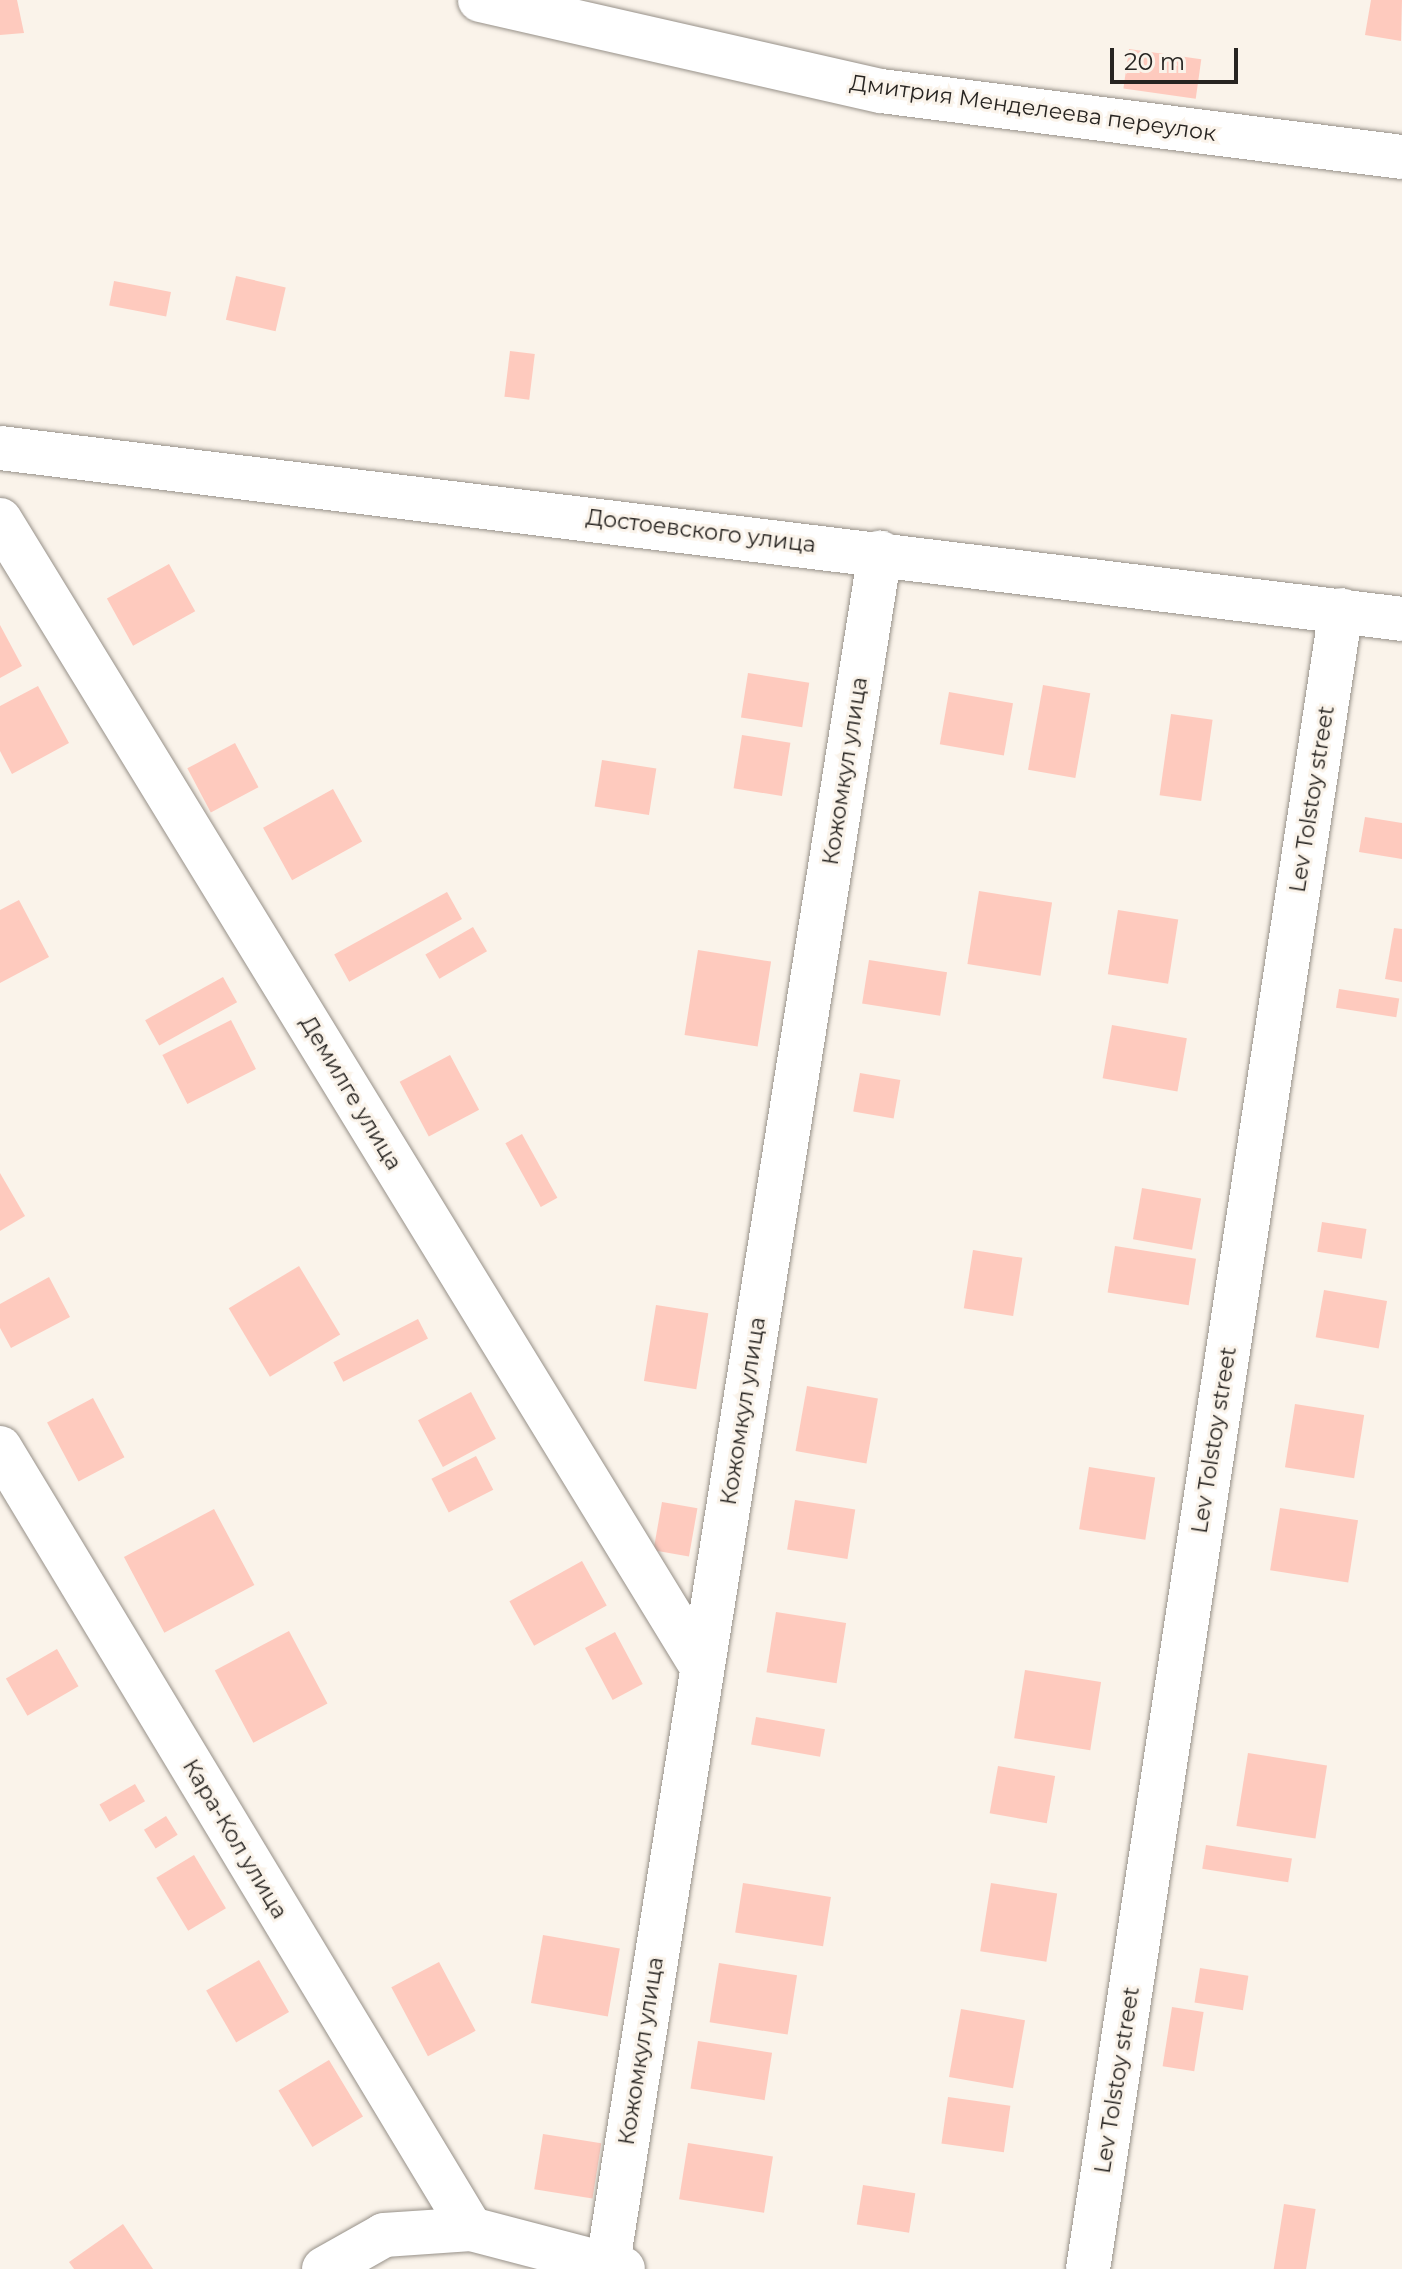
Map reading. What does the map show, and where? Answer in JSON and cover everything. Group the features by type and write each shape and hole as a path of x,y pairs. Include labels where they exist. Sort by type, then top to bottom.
{"street":[{"name":"Дмитрия Менделеева переулок","path":"480,0 881,91 1402,157"},
{"name":"Достоевского улица","path":"0,448 1402,619"},
{"name":"Демилге улица","path":"0,520 702,1667"},
{"name":"Кожомкул улица","path":"612,2268 702,1667 880,553"},
{"name":"Lev Tolstoy street","path":"1088,2269 1341,610"},
{"name":"Кара-Кол улица","path":"0,1448 471,2229"},
{"path":"324,2269 384,2235 471,2229 612,2268"}],"building":[{"path":"0,0 17,0 24,33 0,35"},
{"path":"1371,0 1402,0 1401,41 1365,35"},
{"path":"1129,49 1201,59 1196,99 1123,89"},
{"path":"236,276 286,287 276,331 226,320"},
{"path":"114,281 171,292 166,317 109,306"},
{"path":"510,351 535,354 529,400 504,397"},
{"path":"169,564 195,611 133,646 107,598"},
{"path":"0,625 22,666 0,678"},
{"path":"748,673 809,683 802,727 741,717"},
{"path":"1043,685 1090,693 1075,778 1028,770"},
{"path":"38,686 69,743 12,774 0,751 0,706"},
{"path":"949,692 1013,703 1004,755 940,744"},
{"path":"1171,714 1213,720 1201,801 1160,795"},
{"path":"742,735 790,743 782,796 734,788"},
{"path":"235,743 258,787 211,812 187,768"},
{"path":"602,760 656,769 649,815 595,806"},
{"path":"333,789 362,841 292,880 263,828"},
{"path":"1365,817 1402,823 1402,859 1359,852"},
{"path":"979,891 1052,903 1041,976 967,964"},
{"path":"447,892 462,919 349,982 334,955"},
{"path":"19,900 49,957 0,983 0,910"},
{"path":"1118,910 1178,920 1168,984 1108,974"},
{"path":"473,927 487,951 439,979 425,954"},
{"path":"1394,928 1402,929 1402,982 1385,979"},
{"path":"698,950 771,962 758,1047 685,1035"},
{"path":"869,960 947,972 940,1016 862,1003"},
{"path":"223,977 237,1002 159,1046 145,1020"},
{"path":"1339,989 1399,999 1396,1017 1336,1008"},
{"path":"231,1020 256,1069 187,1104 162,1055"},
{"path":"1112,1025 1187,1038 1177,1091 1103,1078"},
{"path":"450,1055 479,1110 429,1137 400,1082"},
{"path":"860,1073 900,1080 894,1119 853,1111"},
{"path":"522,1134 557,1198 541,1207 505,1143"},
{"path":"0,1173 25,1216 0,1231"},
{"path":"1142,1188 1201,1198 1192,1250 1133,1239"},
{"path":"1322,1222 1366,1229 1362,1259 1317,1252"},
{"path":"1115,1246 1196,1259 1189,1305 1108,1292"},
{"path":"973,1250 1022,1258 1013,1316 964,1308"},
{"path":"299,1266 340,1335 270,1377 229,1308"},
{"path":"49,1277 70,1317 11,1348 0,1328 0,1304"},
{"path":"1324,1290 1387,1301 1379,1348 1316,1337"},
{"path":"656,1305 708,1313 696,1389 644,1381"},
{"path":"418,1319 428,1339 343,1382 333,1362"},
{"path":"807,1386 878,1399 866,1463 796,1451"},
{"path":"471,1392 496,1439 443,1467 418,1420"},
{"path":"93,1398 124,1457 79,1482 47,1422"},
{"path":"1295,1404 1364,1415 1354,1478 1285,1467"},
{"path":"476,1456 493,1490 449,1513 431,1479"},
{"path":"1089,1467 1155,1477 1145,1540 1079,1529"},
{"path":"795,1500 855,1510 847,1559 787,1549"},
{"path":"662,1502 697,1508 689,1557 653,1550"},
{"path":"1280,1508 1358,1520 1348,1583 1270,1570"},
{"path":"214,1509 254,1585 164,1633 124,1557"},
{"path":"582,1561 607,1606 534,1646 509,1601"},
{"path":"776,1612 846,1623 837,1683 766,1672"},
{"path":"289,1631 327,1703 253,1743 215,1670"},
{"path":"615,1632 643,1684 613,1700 585,1648"},
{"path":"57,1649 78,1686 27,1716 6,1678"},
{"path":"1025,1670 1101,1682 1090,1750 1014,1738"},
{"path":"756,1717 825,1729 820,1757 751,1745"},
{"path":"1248,1753 1327,1766 1315,1839 1236,1826"},
{"path":"998,1766 1055,1776 1047,1823 990,1813"},
{"path":"135,1784 145,1801 109,1822 99,1804"},
{"path":"166,1816 178,1835 156,1848 144,1830"},
{"path":"1206,1845 1292,1859 1288,1882 1202,1869"},
{"path":"194,1855 226,1908 188,1931 156,1878"},
{"path":"743,1883 831,1897 823,1946 735,1932"},
{"path":"991,1883 1057,1893 1046,1962 980,1951"},
{"path":"543,1935 620,1949 608,2016 531,2003"},
{"path":"259,1960 289,2012 236,2042 206,1990"},
{"path":"439,1962 476,2031 428,2056 391,1987"},
{"path":"719,1963 797,1975 788,2035 710,2022"},
{"path":"1200,1968 1248,1976 1243,2010 1195,2003"},
{"path":"1172,2007 1204,2012 1194,2071 1163,2066"},
{"path":"961,2009 1025,2020 1013,2088 949,2077"},
{"path":"698,2041 772,2053 765,2100 690,2088"},
{"path":"329,2060 363,2117 312,2147 278,2090"},
{"path":"948,2097 1010,2106 1004,2152 941,2144"},
{"path":"543,2134 601,2143 593,2199 534,2189"},
{"path":"688,2143 773,2156 764,2213 679,2199"},
{"path":"863,2185 915,2193 909,2233 857,2225"},
{"path":"1284,2204 1316,2209 1306,2269 1274,2269"},
{"path":"123,2224 153,2269 74,2269 69,2262"}]}
